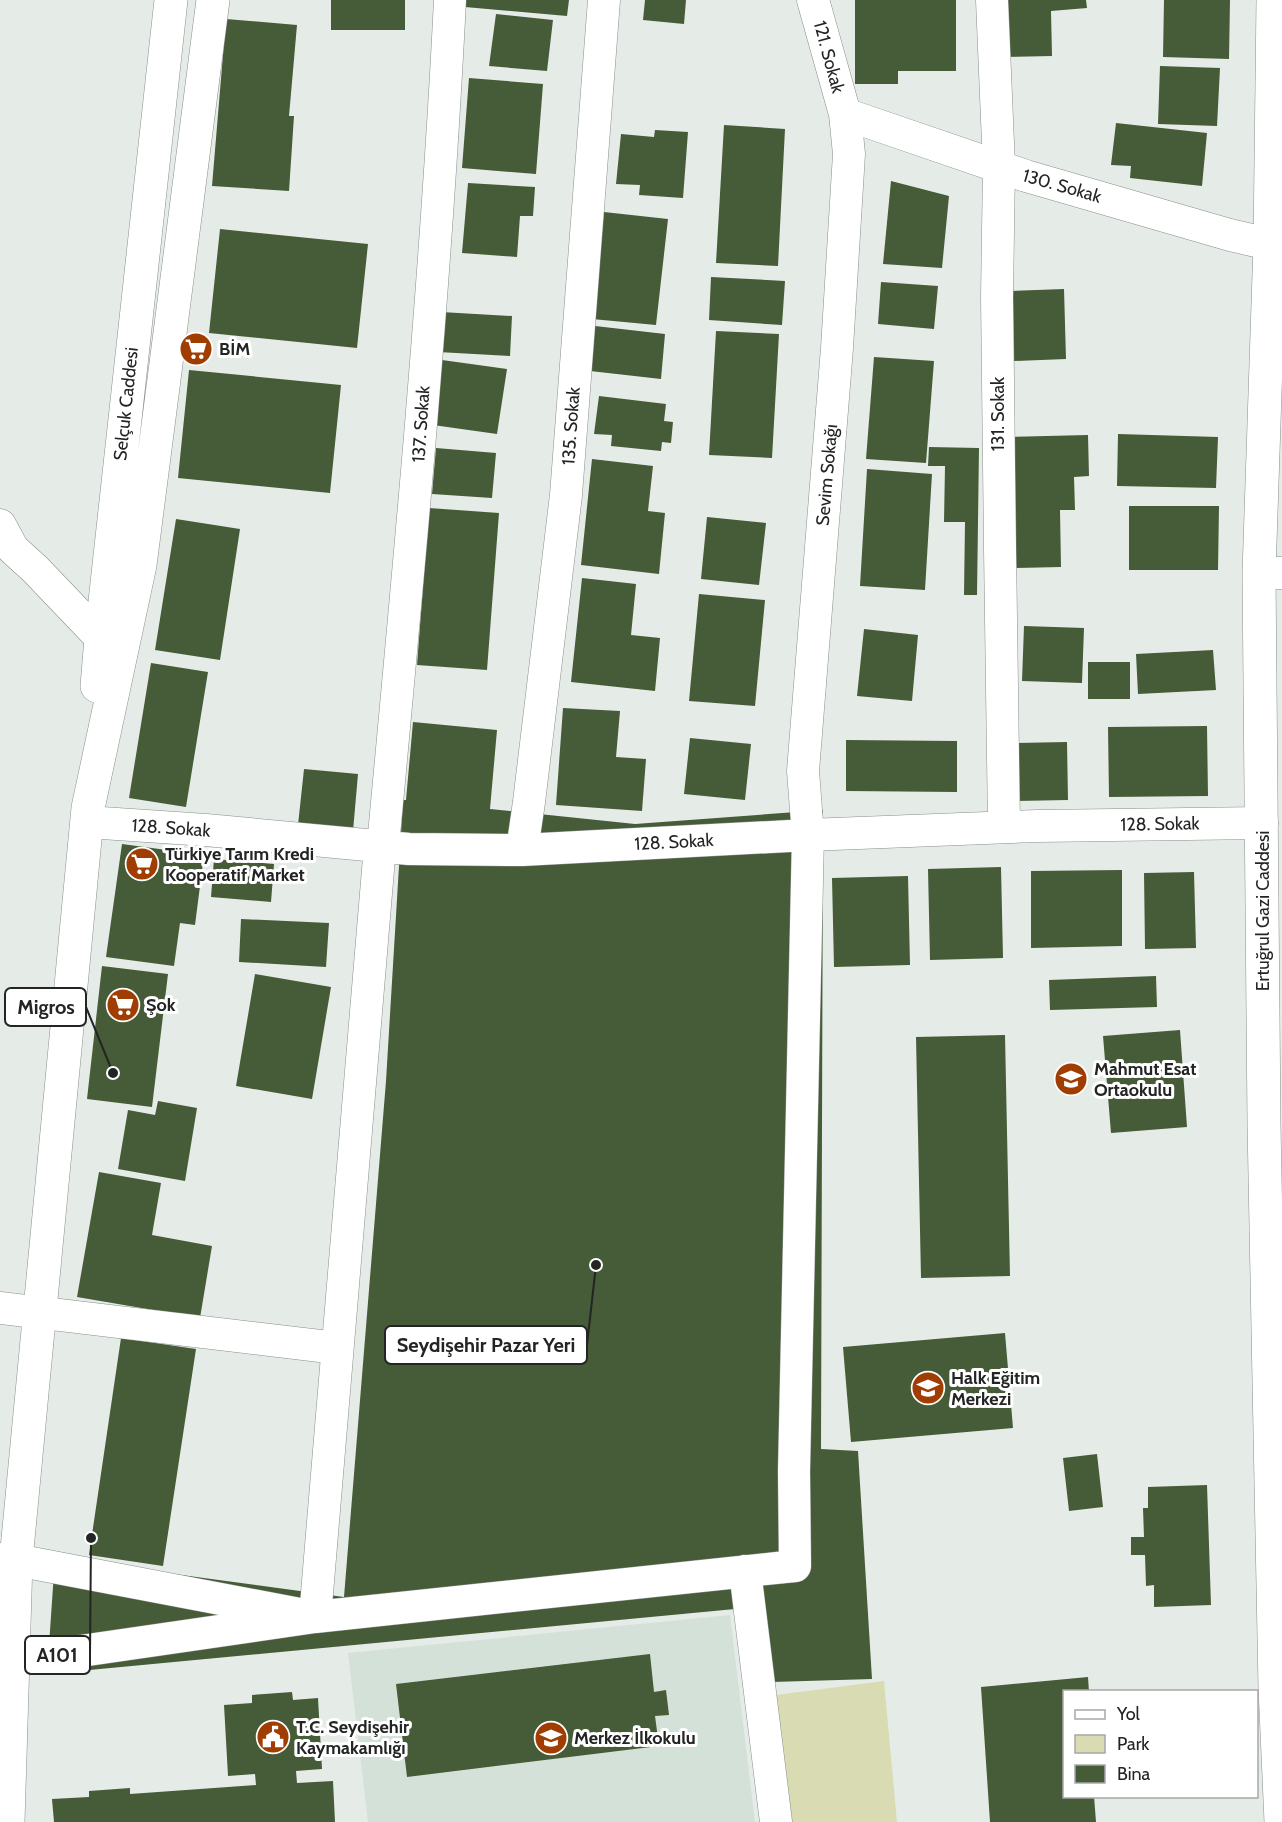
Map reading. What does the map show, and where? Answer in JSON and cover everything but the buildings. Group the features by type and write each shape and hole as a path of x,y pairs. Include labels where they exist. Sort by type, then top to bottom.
{"main road":[{"name":"Selçuk Caddesi","path":"88,815 100,638 171,0"},
{"path":"8,1822 12,1661 8,1559 40,1312 88,815 140,565 213,0"},
{"name":"Ertuğrul Gazi Caddesi","path":"1272,0 1276,245 1270,573 1262,823 1273,1120 1281,1822"},
{"path":"0,1704 12,1661"}],"street":[{"name":"137. Sokak","path":"315,1617 380,846 384,835 413,523 443,130 450,0"},
{"name":"135. Sokak","path":"522,850 566,495 604,0"},
{"name":"121. Sokak","path":"813,0 845,114"},
{"name":"131. Sokak","path":"992,0 999,167 999,525 1004,827"},
{"name":"130. Sokak","path":"845,114 999,167 1230,235 1276,245"},
{"name":"Sevim Sokağı","path":"745,1571 795,1566 794,1459 808,835 803,771 837,348 849,154 845,114"},
{"path":"4,544 35,569 100,638"},
{"name":"128. Sokak","path":"88,815 206,830 409,849 522,850 1004,827 1262,823"},
{"path":"0,1308 337,1348"},
{"path":"8,1559 315,1617"},
{"path":"12,1661 315,1617 745,1571 776,1822"}],"shaded area":[{"name":"Merkez İlkokulu","path":"730,1615 755,1822 368,1822 348,1653"}],"green space":[{"path":"884,1681 897,1822 790,1822 776,1695"}],"place":[{"name":"BİM","path":"196,349"},
{"name":"Türkiye Tarım Kredi Kooperatif Market","path":"142,864"},
{"name":"Şok","path":"123,1005"},
{"name":"Migros","path":"113,1073"},
{"name":"Mahmut Esat Ortaokulu","path":"1071,1079"},
{"name":"Seydişehir Pazar Yeri","path":"596,1265"},
{"name":"Halk Eğitim Merkezi","path":"928,1388"},
{"name":"A101","path":"91,1538"},
{"name":"T.C. Seydişehir Kaymakamlığı","path":"273,1737"},
{"name":"Merkez İlkokulu","path":"551,1738"}]}
